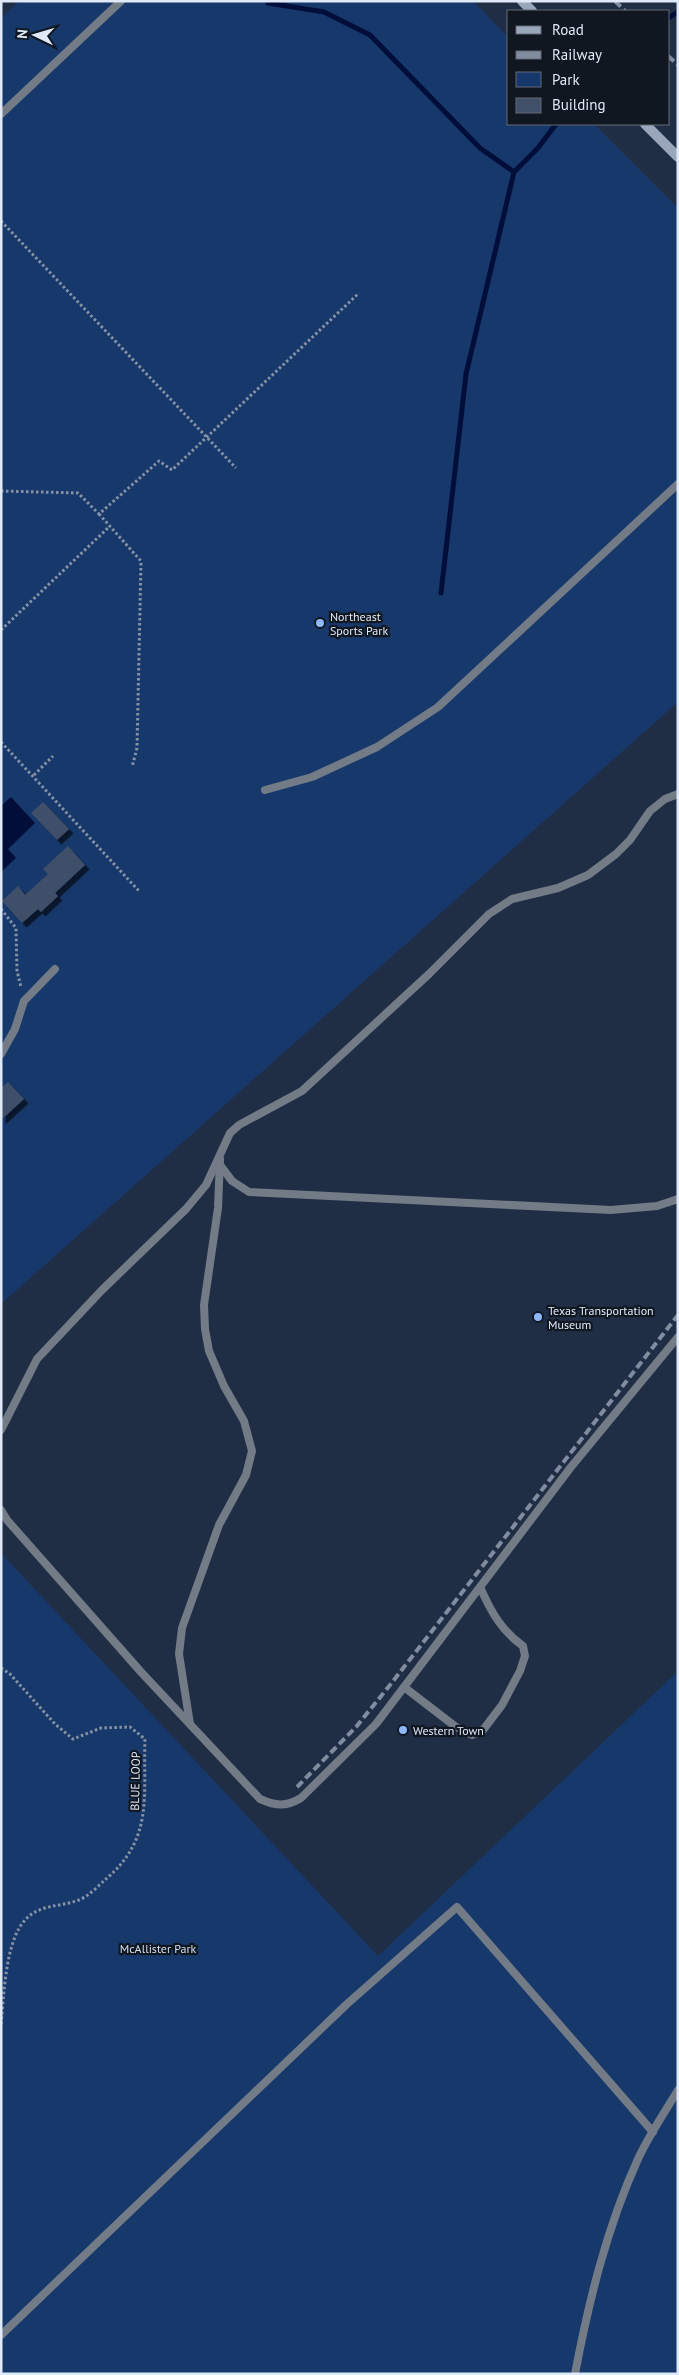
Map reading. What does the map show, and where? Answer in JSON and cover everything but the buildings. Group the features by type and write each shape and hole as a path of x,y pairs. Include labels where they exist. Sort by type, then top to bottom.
{"main road":[{"path":"522,1 531,10"},
{"path":"646,125 678,157"}],"lane":[{"path":"1,114 121,1"},
{"path":"265,790 312,777 377,747 438,708 678,484"},
{"path":"1,1430 37,1359 102,1290 186,1209 206,1185 230,1133 239,1125 302,1091 430,974 489,914 512,899 558,888 588,875 616,854 630,840 650,811 665,799 678,794"},
{"path":"1,1054 15,1029 24,1001 56,969"},
{"path":"190,1725 179,1654 182,1628 219,1525 246,1475 252,1451 244,1421 224,1386 209,1351 205,1329 204,1304 218,1208 220,1154"},
{"path":"220,1165 232,1181 249,1192 611,1210 657,1206 678,1199"},
{"path":"1,1510 7,1520 190,1725 260,1799 275,1806 290,1804 301,1798 376,1724 571,1467 678,1337"},
{"path":"404,1687 456,1727 472,1735 483,1730 502,1705 520,1671 525,1656 523,1646 512,1638 495,1620 480,1589"},
{"path":"1,2335 347,2004 457,1907 654,2132"},
{"path":"575,2374 585,2323 608,2233 638,2158 678,2090"}],"path":[{"path":"1,221 236,468"},
{"path":"99,514 159,461 172,470 208,438 359,293"},
{"path":"1,491 78,493 140,561 137,748 132,767"},
{"path":"1,630 110,526"},
{"path":"1,742 34,775 139,890"},
{"path":"34,775 53,756"},
{"path":"1,909 16,928 17,971 24,1001"},
{"name":"BLUE LOOP","path":"1,1668 22,1686 55,1724 73,1739 101,1728 130,1728 145,1739 144,1815 135,1845 118,1869 79,1900 46,1907 26,1919 9,1950 1,2025"}],"green space":[{"name":"Northeast Sports Park","path":"19,1 473,1 507,36 507,125 595,125 678,208 678,702 1,1304 1,18"},
{"name":"McAllister Park","path":"1,1553 378,1956 678,1671 678,2374 1,2374"}],"shaded area":[{"path":"11,797 35,823 8,849 16,858 1,872 1,806"}],"waterway":[{"path":"268,3 324,12 370,35 480,148 514,172"},
{"path":"669,17 678,12"},
{"path":"441,593 466,374 514,172 538,148 555,125"}],"railway":[{"path":"615,1 624,10"},
{"path":"669,57 678,65"},
{"path":"297,1787 356,1727 390,1685 678,1315"}],"place":[{"name":"Northeast Sports Park","path":"320,623"},
{"name":"Texas Transportation Museum","path":"538,1317"},
{"name":"Western Town","path":"403,1730"}]}
